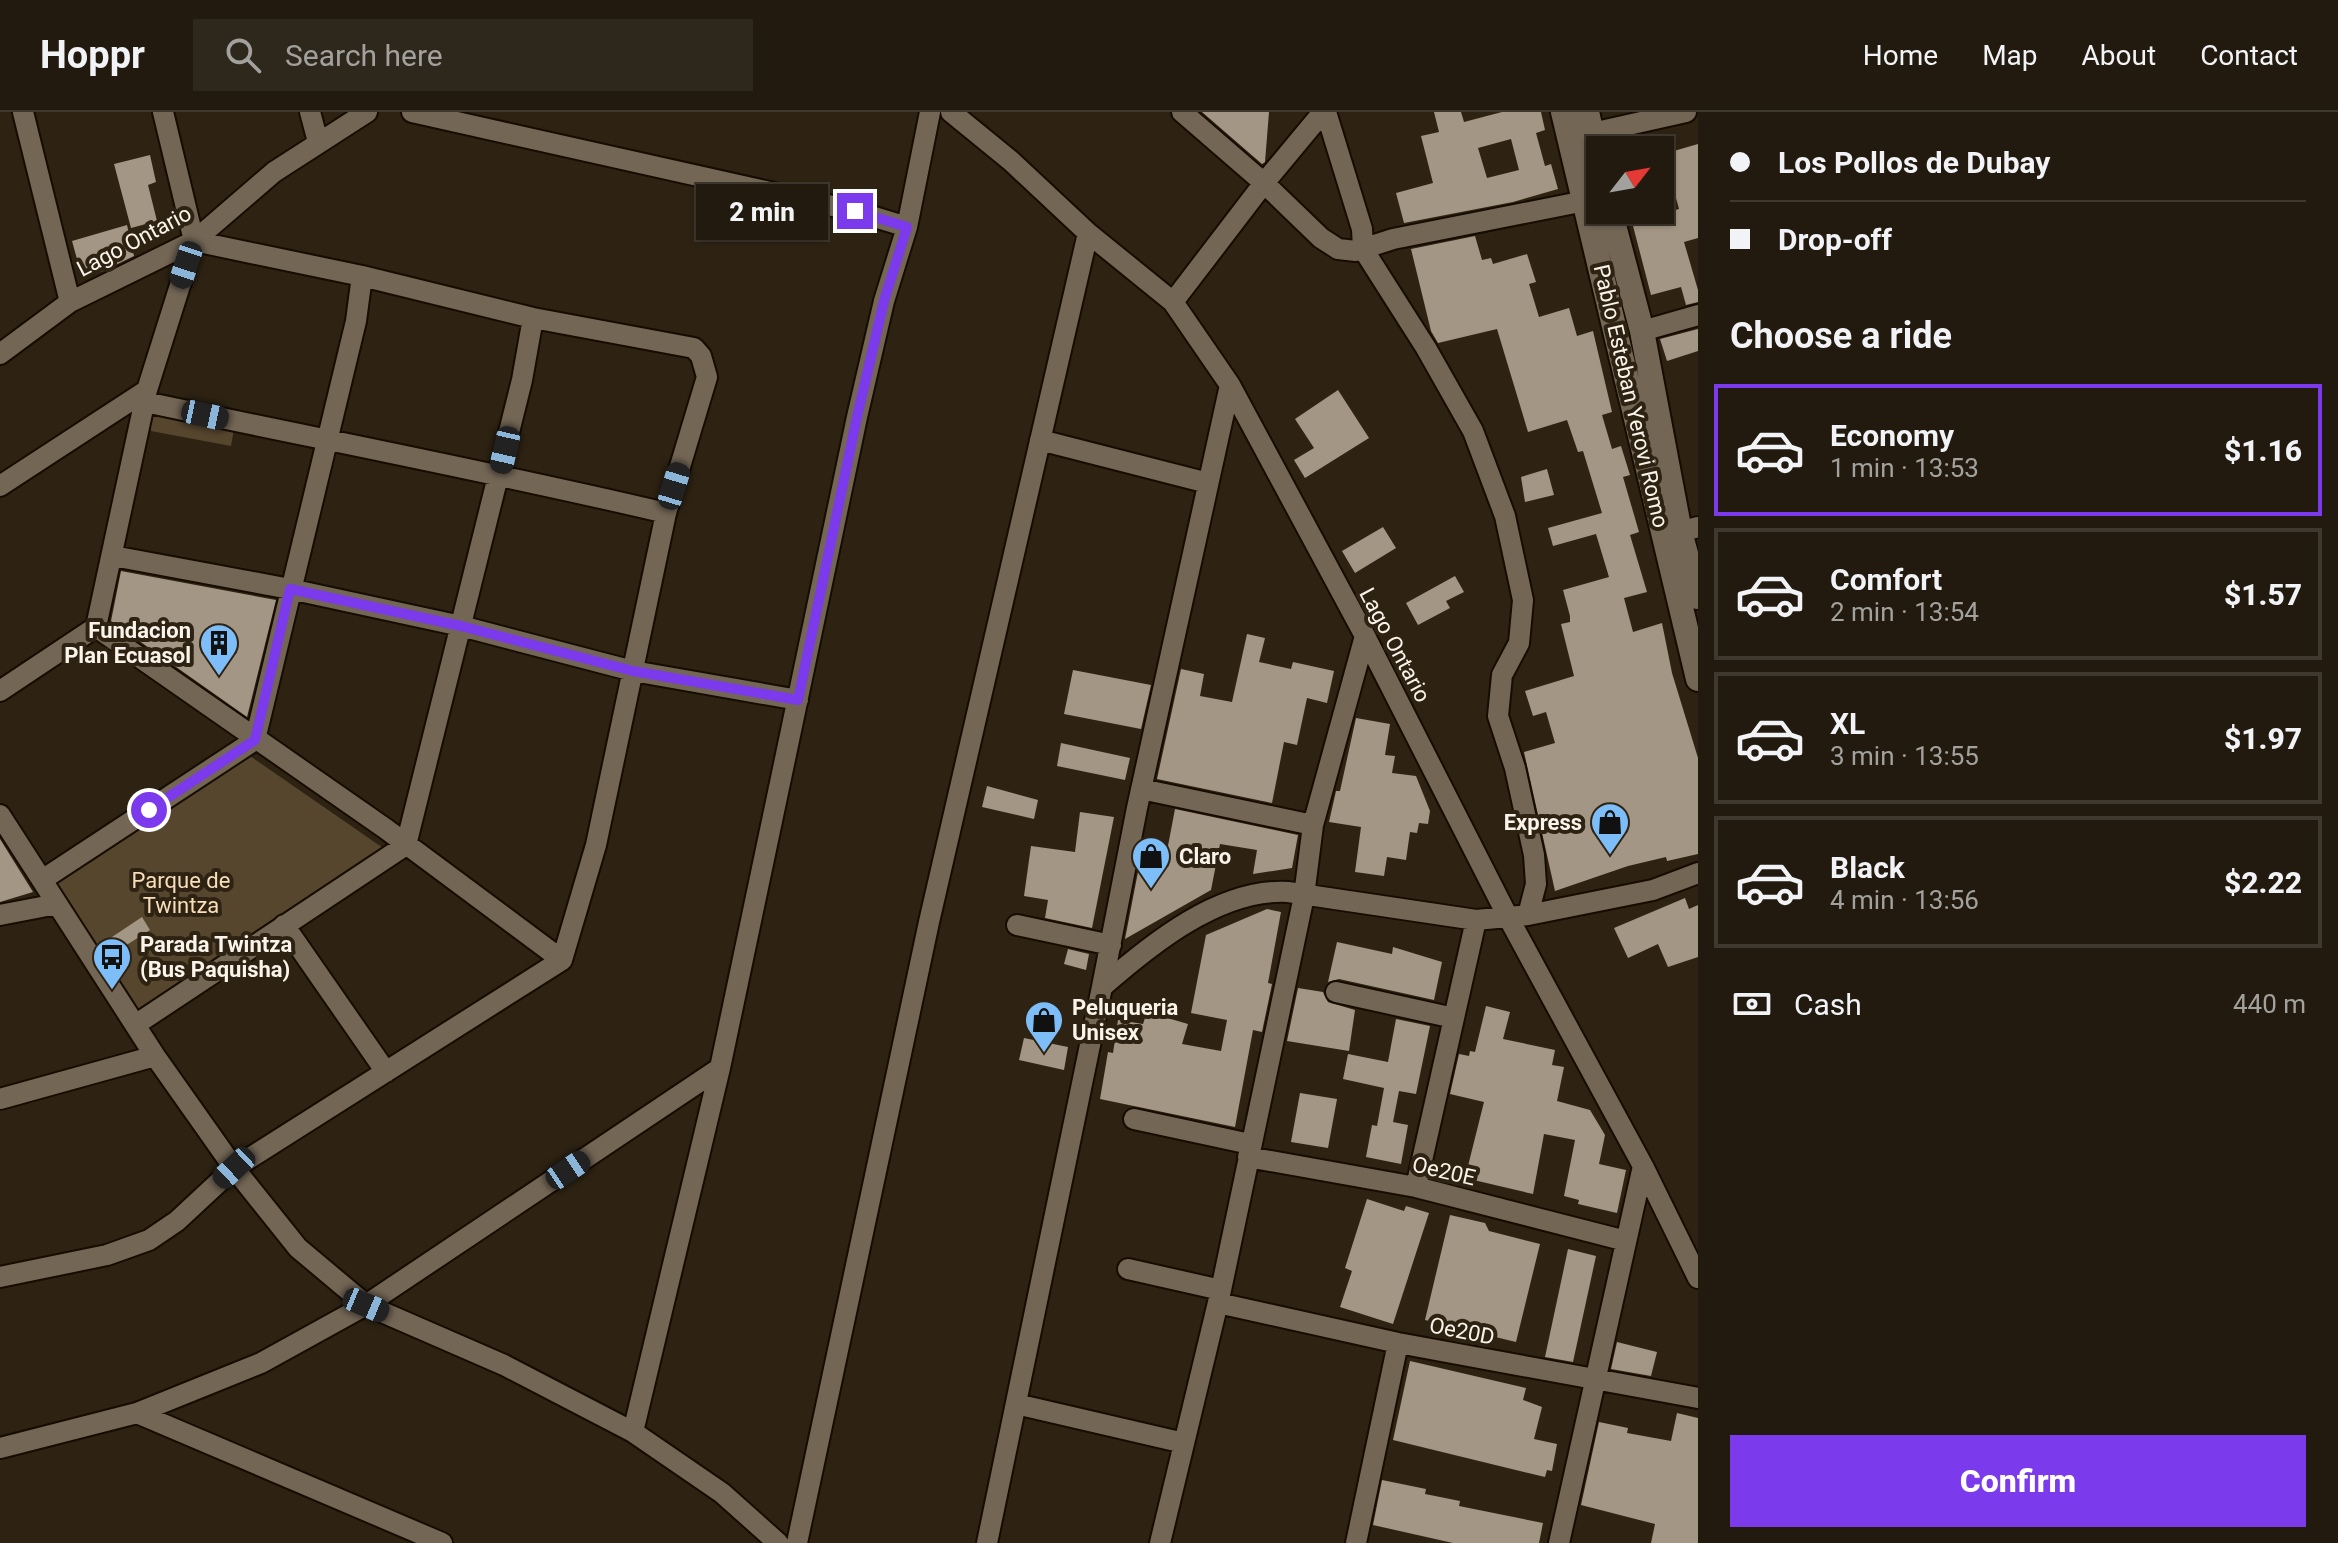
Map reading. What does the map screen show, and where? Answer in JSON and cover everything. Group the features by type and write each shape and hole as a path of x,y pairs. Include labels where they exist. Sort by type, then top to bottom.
{"street":[{"path":"23,112 70,302"},
{"path":"0,691 96,627 146,396 194,241 163,112"},
{"path":"310,112 318,142"},
{"name":"Lago Ontario","path":"0,354 70,302 194,241 274,172 367,112"},
{"path":"412,112 855,211 907,227"},
{"path":"633,1432 720,1068 857,417 884,301 907,227 930,112"},
{"name":"Lago Ontario","path":"951,112 1011,161 1088,233 1173,302 1230,385 1518,916 1698,1278"},
{"path":"1182,112 1264,183 1321,238 1338,249 1363,249 1393,239 1586,200"},
{"path":"1173,302 1264,183 1325,112"},
{"path":"1325,112 1362,229 1363,249 1426,348 1473,431 1505,516 1523,600 1519,643 1502,675 1498,716 1515,768 1534,855 1536,884 1518,916"},
{"name":"Pablo Esteban Yerovi Romo","path":"1563,112 1586,181"},
{"path":"1590,122 1686,112"},
{"name":"Pablo Esteban Yerovi Romo","path":"1598,224 1698,679"},
{"name":"Pablo Esteban Yerovi Romo","path":"1614,224 1689,530 1698,597"},
{"path":"797,1543 929,922 1088,233"},
{"path":"0,1277 107,1255 149,1240 177,1221 234,1168 562,960 596,845 666,513 707,377 701,356 694,348 533,318 362,276 194,241"},
{"path":"42,880 255,740 356,321 362,276"},
{"path":"1642,331 1698,315"},
{"path":"135,1025 406,845 500,473 533,318"},
{"path":"987,1543 1141,789 1230,385"},
{"path":"0,486 146,396 325,441 500,473 666,513"},
{"path":"1040,440 1208,483"},
{"path":"113,556 290,589 461,626 633,671 798,700"},
{"path":"96,627 406,845 562,960"},
{"path":"1160,1543 1220,1296 1304,896 1313,825 1365,636"},
{"path":"1141,789 1313,825"},
{"path":"0,815 155,1056 234,1168 298,1248 366,1305 504,1365 633,1432 722,1493 778,1543"},
{"path":"1102,987 1131,961 1164,939 1239,897 1267,891 1476,920 1518,916 1653,890 1698,873"},
{"path":"0,915 57,904"},
{"path":"1416,1187 1476,920"},
{"path":"284,925 386,1072"},
{"path":"1017,925 1111,945"},
{"path":"1336,992 1454,1018"},
{"path":"0,1099 155,1056"},
{"path":"0,1448 137,1413 261,1363 366,1305 720,1068"},
{"name":"Oe20E","path":"1134,1119 1249,1150 1416,1187 1626,1241"},
{"path":"1559,1543 1643,1166"},
{"name":"Oe20D","path":"1128,1269 1398,1343 1595,1382 1698,1398"},
{"path":"1356,1543 1398,1343"},
{"path":"1016,1404 1184,1443"},
{"path":"137,1413 442,1543"}],"green space":[{"path":"150,410 234,429 231,446 151,431"},
{"name":"Parque de Twintza","path":"250,756 386,850 140,1011 56,883"}],"building":[{"path":"1202,112 1269,112 1265,162 1262,164"},
{"path":"1434,112 1461,112 1464,122 1502,112 1541,112 1545,130 1536,133 1545,166 1551,164 1558,189 1513,202 1404,223 1396,193 1433,183 1421,136 1439,132","holes":["1511,139 1519,170 1487,178 1478,148"]},
{"path":"1698,144 1698,238 1684,242 1698,290 1698,302 1686,305 1681,287 1651,295 1633,224 1674,224 1674,210 1679,209 1674,191 1674,151"},
{"path":"150,155 156,182 148,185 157,221 131,228 114,164"},
{"path":"127,225 134,256 82,277 72,241"},
{"path":"1475,236 1482,260 1491,258 1493,264 1527,254 1536,282 1529,284 1539,317 1569,308 1577,336 1593,331 1612,412 1602,415 1612,449 1621,446 1630,475 1623,477 1639,532 1630,535 1647,592 1624,598 1633,632 1662,623 1672,673 1698,758 1698,854 1667,861 1666,857 1628,866 1555,891 1524,752 1555,743 1546,712 1533,716 1525,691 1574,676 1561,624 1570,622 1563,590 1609,577 1596,534 1553,546 1548,528 1602,513 1583,451 1578,452 1567,420 1528,432 1497,329 1438,343 1431,331 1411,249"},
{"path":"1698,329 1698,351 1667,361 1660,339"},
{"path":"1338,390 1369,438 1305,478 1294,460 1314,448 1295,419"},
{"path":"1547,469 1554,495 1525,502 1521,477"},
{"path":"1383,527 1396,548 1355,573 1342,551"},
{"name":"Fundacion Plan Ecuasol","path":"121,571 276,600 247,717 111,621"},
{"path":"1455,576 1464,592 1446,601 1450,608 1418,625 1406,603"},
{"path":"1247,634 1265,638 1259,662 1291,669 1293,662 1334,671 1327,703 1307,698 1297,745 1284,742 1272,803 1157,779 1181,669 1204,674 1200,696 1232,702"},
{"path":"1073,670 1151,685 1141,729 1064,714"},
{"path":"1356,718 1390,724 1385,755 1395,756 1392,773 1416,776 1430,811 1428,824 1419,823 1417,833 1410,832 1406,860 1387,857 1384,876 1355,872 1361,827 1329,822 1336,791 1340,791"},
{"path":"1061,743 1130,758 1125,780 1057,766"},
{"path":"987,786 1038,800 1034,819 982,807"},
{"path":"1175,809 1298,835 1292,868 1253,874 1257,850 1220,844 1211,890 1125,939 1143,846 1167,851"},
{"path":"1080,812 1114,817 1092,928 1045,918 1048,900 1024,896 1031,846 1075,852"},
{"path":"0,839 33,892 0,902"},
{"path":"1685,898 1689,909 1698,905 1698,957 1668,967 1658,944 1628,958 1614,928"},
{"path":"1267,909 1281,912 1268,983 1272,984 1262,1032 1253,1030 1235,1127 1100,1099 1108,1052 1113,1053 1118,1020 1143,1024 1147,1012 1188,1024 1182,1044 1221,1051 1227,1020 1191,1013 1206,935"},
{"path":"142,917 150,930 111,955 103,943"},
{"path":"1337,942 1392,954 1393,947 1442,962 1434,1000 1339,979 1328,982"},
{"path":"1068,949 1089,954 1086,970 1064,964"},
{"path":"1298,988 1323,992 1328,1002 1355,1010 1349,1051 1287,1041"},
{"path":"1486,1006 1510,1012 1503,1039 1555,1050 1552,1065 1564,1067 1557,1101 1590,1110 1605,1135 1599,1164 1626,1170 1617,1213 1578,1204 1579,1200 1564,1196 1575,1140 1544,1134 1533,1194 1465,1178 1484,1102 1450,1094 1459,1054 1469,1056 1470,1051 1475,1052"},
{"path":"1396,1019 1430,1026 1416,1094 1399,1091 1393,1122 1408,1125 1401,1164 1366,1157 1372,1125 1377,1126 1384,1088 1343,1079 1348,1054 1388,1062"},
{"name":"Peluqueria Unisex","path":"1024,1038 1068,1047 1064,1070 1019,1060"},
{"path":"1300,1093 1337,1099 1328,1148 1291,1142"},
{"path":"1367,1199 1404,1211 1406,1206 1429,1213 1393,1324 1340,1307 1352,1271 1345,1268"},
{"path":"1450,1215 1485,1223 1489,1231 1540,1244 1516,1342 1425,1320"},
{"path":"1568,1249 1596,1256 1573,1362 1545,1357"},
{"path":"1617,1342 1657,1352 1651,1376 1611,1369"},
{"path":"1410,1361 1526,1388 1523,1400 1542,1407 1534,1439 1557,1444 1552,1471 1547,1470 1545,1477 1393,1440"},
{"path":"1677,1413 1698,1418 1698,1543 1651,1543 1655,1524 1581,1505 1599,1422 1628,1428 1627,1433 1671,1441"},
{"path":"1382,1480 1426,1489 1425,1494 1460,1501 1459,1506 1543,1523 1539,1543 1453,1543 1373,1525"}],"place":[{"name":"Fundacion Plan Ecuasol","path":"219,677"},
{"name":"Express","path":"1610,856"},
{"name":"Claro","path":"1151,890"},
{"name":"Parada Twintza (Bus Paquisha)","path":"112,991"},
{"name":"Peluqueria Unisex","path":"1044,1054"}],"route":[{"path":"149,810 255,740 290,589 461,626 633,671 798,700 857,417 884,301 907,227 855,211"}]}
